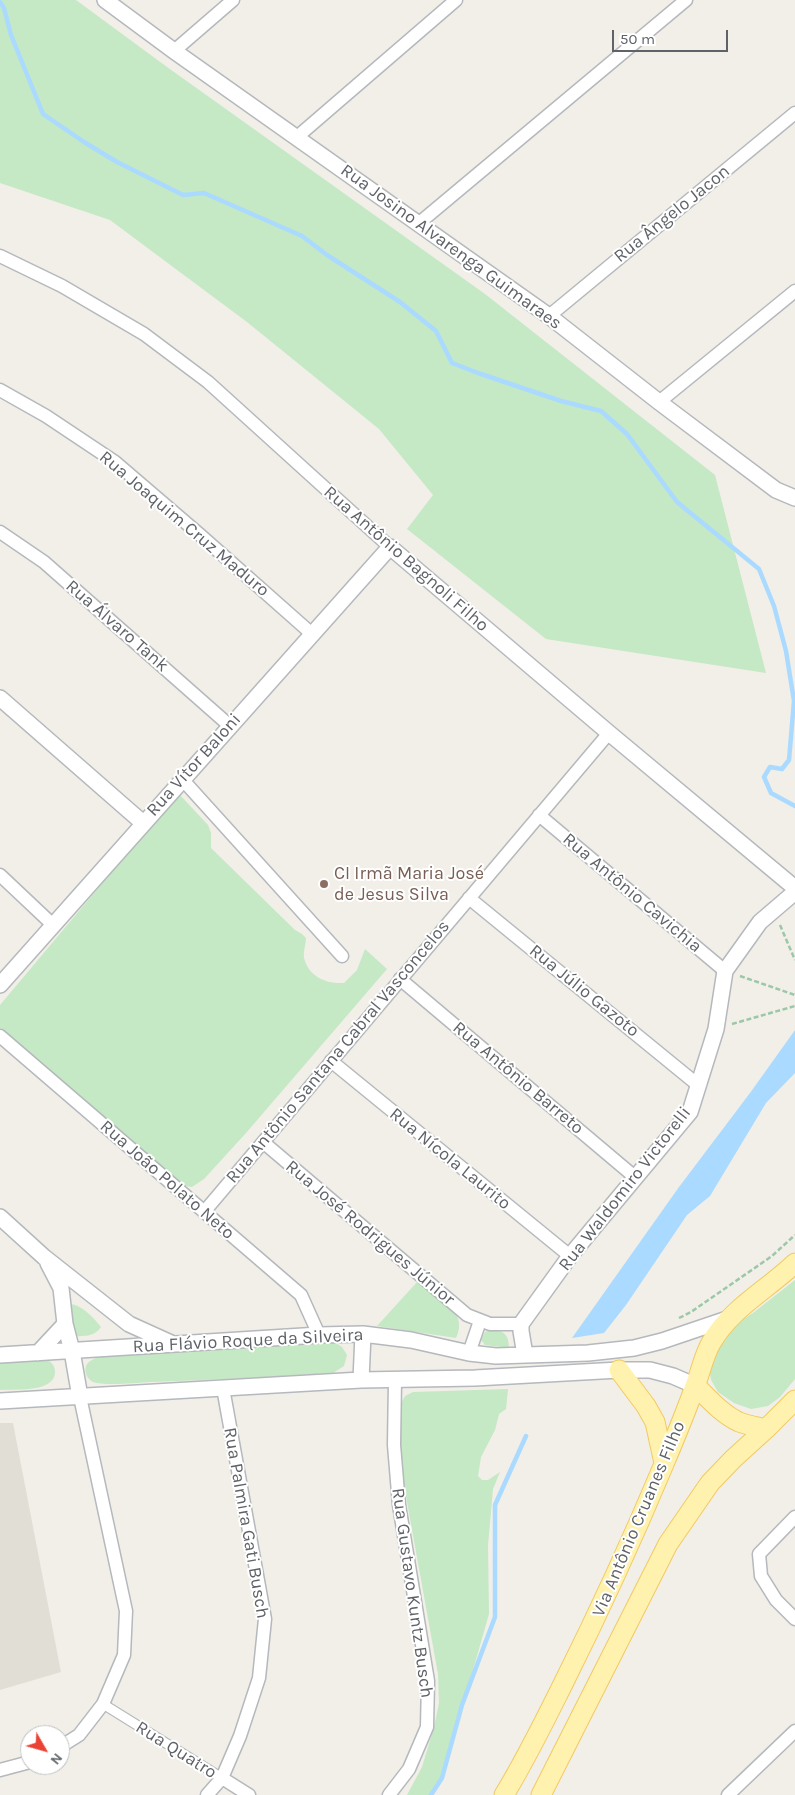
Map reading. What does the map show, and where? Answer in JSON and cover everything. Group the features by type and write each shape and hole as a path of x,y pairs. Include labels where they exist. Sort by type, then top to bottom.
{"main road":[{"name":"Via Antônio Cruanes Filho","path":"504,1795 523,1764 600,1610 696,1386 702,1363 710,1344 745,1302 779,1278 795,1263"},
{"path":"619,1370 646,1406 655,1422 664,1463"},
{"path":"696,1386 727,1415 740,1422 766,1429"},
{"name":"Via Antônio Cruanes Filho","path":"541,1795 668,1544 710,1483 795,1400"}],"street":[{"name":"Rua Josino Alvarenga Guimaraes","path":"104,0 549,316 776,490 794,496"},
{"path":"174,51 233,0"},
{"path":"297,137 456,0"},
{"path":"418,224 686,0"},
{"name":"Rua Ângelo Jacon","path":"549,316 795,113"},
{"name":"Rua Antônio Bagnoli Filho","path":"0,256 62,286 152,340 208,382 390,547 795,888"},
{"path":"659,402 795,290"},
{"name":"Rua Joaquim Cruz Maduro","path":"0,390 46,416 115,462 312,634"},
{"name":"Rua Álvaro Tank","path":"0,532 44,562 230,726"},
{"name":"Rua Vítor Baloni","path":"0,985 390,547"},
{"path":"0,698 143,823"},
{"name":"Rua Antônio Santana Cabral Vasconcelos","path":"204,1212 609,733"},
{"path":"182,779 342,956"},
{"name":"Rua Antônio Cavichia","path":"539,815 726,971"},
{"path":"0,875 53,925"},
{"name":"Rua Waldomiro Victorelli","path":"521,1324 570,1256 690,1112 716,1029 726,971 760,922 795,892"},
{"name":"Rua Júlio Gazoto","path":"469,898 698,1084"},
{"name":"Rua Antônio Barreto","path":"400,979 636,1178"},
{"name":"Rua João Polato Neto","path":"0,1036 301,1295 319,1335"},
{"name":"Rua Nícola Laurito","path":"331,1061 570,1256"},
{"name":"Rua José Rodrigues Júnior","path":"263,1142 468,1315 490,1324 521,1324"},
{"path":"0,1217 44,1257 129,1324 174,1344"},
{"path":"44,1257 61,1288 65,1324 126,1611 124,1655 103,1704 79,1735 70,1741"},
{"name":"Rua Flávio Roque da Silveira","path":"0,1355 319,1335 363,1334 411,1340 469,1353 496,1356 588,1353 634,1348 730,1318"},
{"path":"469,1353 480,1321"},
{"path":"38,1353 65,1324"},
{"path":"521,1324 525,1355"},
{"path":"361,1380 363,1334"},
{"path":"0,1401 361,1380 475,1378 619,1370 650,1370 673,1376 696,1386"},
{"name":"Rua Gustavo Kuntz Busch","path":"389,1795 408,1770 427,1727 428,1690 427,1673 399,1505 394,1445 395,1380"},
{"name":"Rua Palmira Gati Busch","path":"207,1795 222,1778 240,1736 259,1678 265,1619 223,1388"},
{"path":"795,1517 759,1554 761,1576 776,1600 795,1619"},
{"name":"Rua Quatro","path":"103,1704 250,1795"},
{"path":"728,1795 795,1731"},
{"path":"0,1770 20,1765"}],"path":[{"path":"775,911 795,960"},
{"path":"726,971 795,995"},
{"path":"716,1029 795,1006"},
{"path":"673,1321 691,1312 772,1256 795,1235"}],"shaded area":[{"path":"0,1423 13,1423 61,1672 0,1690"}],"green space":[{"path":"0,0 76,0 485,294 715,475 766,673 546,639 407,529 433,495 379,429 247,322 110,220 0,183"},
{"path":"179,794 208,825 211,833 211,848 295,930 306,938 304,958 306,965 314,975 325,981 344,983 357,970 365,949 387,969 246,1133 204,1179 192,1187 177,1185 14,1043 0,1028 0,1005"},
{"path":"795,1280 795,1379 780,1397 768,1406 751,1409 734,1403 718,1392 711,1380 708,1361 727,1329 753,1313"},
{"path":"418,1281 449,1304 455,1312 459,1328 456,1338 377,1326"},
{"path":"70,1304 79,1306 91,1316 101,1327 98,1331 87,1336 69,1336 66,1310"},
{"path":"490,1330 502,1332 508,1339 509,1348 485,1345 481,1340 485,1332"},
{"path":"334,1342 342,1347 347,1355 344,1366 333,1373 112,1384 93,1382 85,1371 88,1363 98,1357"},
{"path":"48,1360 53,1365 55,1372 53,1379 48,1384 33,1389 0,1390 0,1361"},
{"path":"508,1389 506,1409 499,1414 495,1430 481,1457 478,1476 482,1480 488,1480 500,1472 493,1489 488,1545 489,1614 442,1778 431,1795 407,1795 422,1767 439,1703 438,1674 400,1463 400,1405 405,1396 413,1392"}],"water":[{"path":"795,1030 795,1073 766,1103 710,1196 687,1215 626,1305 604,1333 572,1338 679,1187"}],"waterway":[{"path":"0,2 4,8 11,35 43,114 117,162 183,195 204,193 302,236 327,255 400,302 436,331 452,363 561,401 601,411 627,434 677,502 759,569 774,606 786,651 794,701 789,760 782,769 770,767 764,777 771,793 795,806"},
{"path":"431,1795 442,1778 462,1705 495,1617 495,1505 526,1436"}],"place":[{"name":"CI Irmã Maria José de Jesus Silva","path":"324,884"}]}
